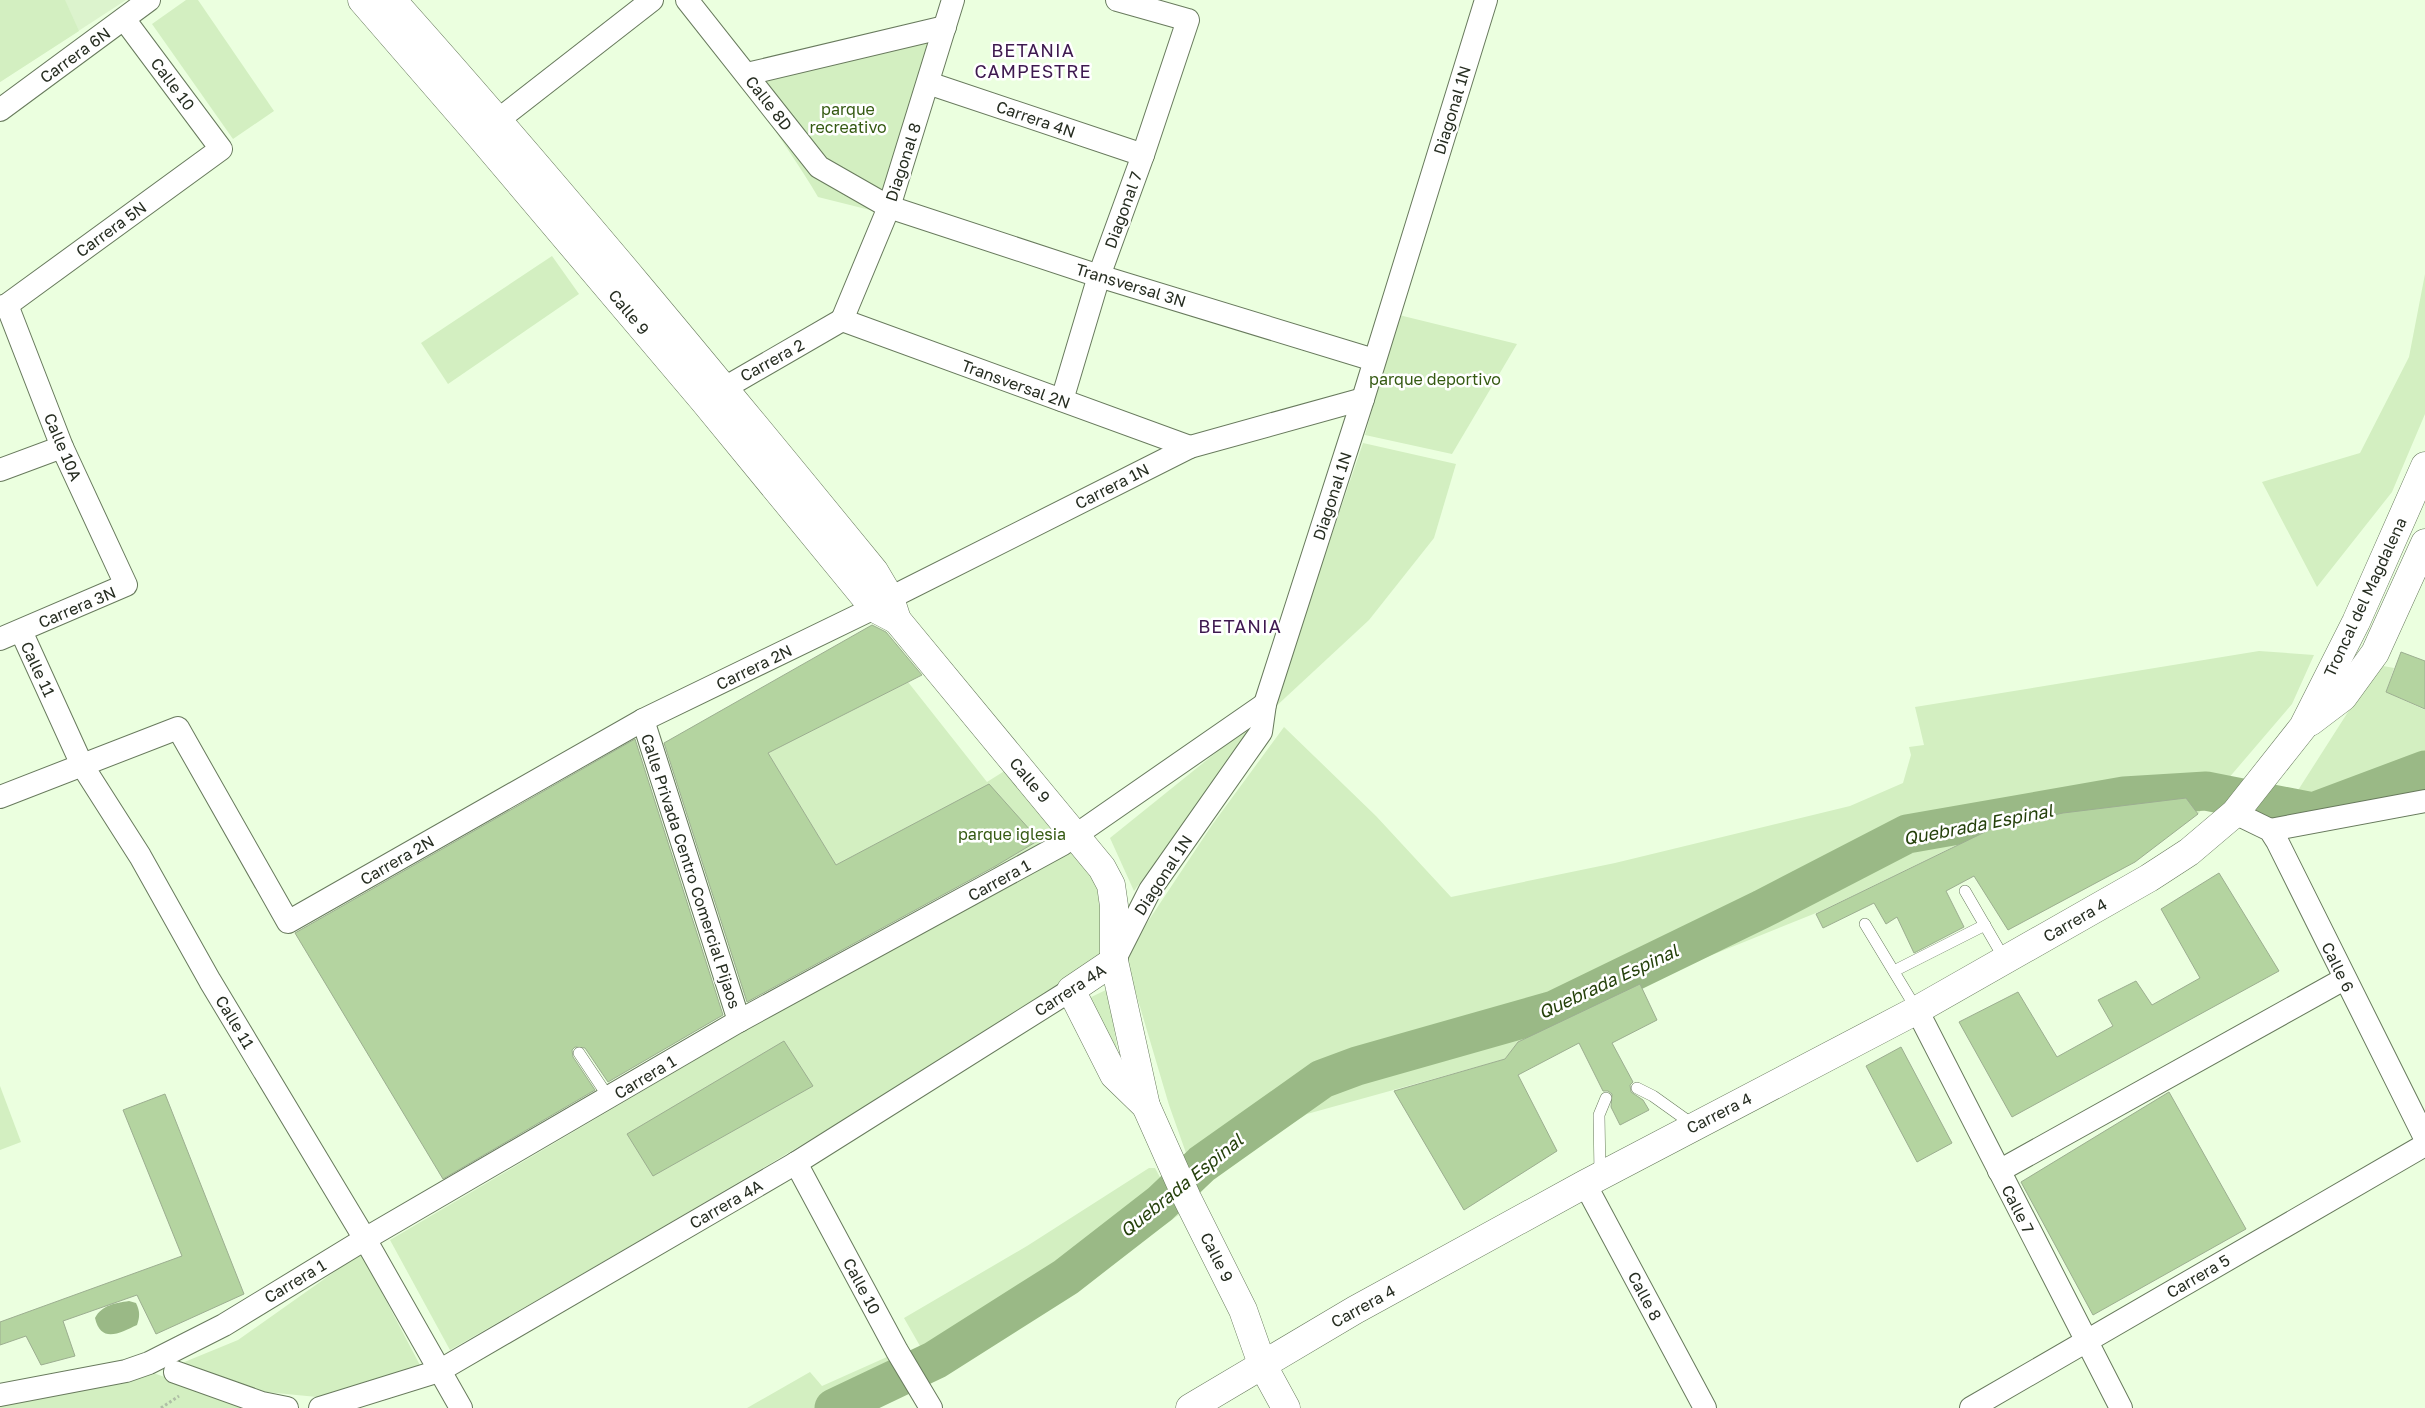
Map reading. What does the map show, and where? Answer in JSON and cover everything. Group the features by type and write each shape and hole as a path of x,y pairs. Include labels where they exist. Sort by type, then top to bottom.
{"street":[{"name":"Carrera 6N","path":"0,110 149,0"},
{"name":"Calle 9","path":"362,0 489,127"},
{"name":"Calle 9","path":"392,0 489,127 714,394 874,571 887,609 1076,834 1102,868 1111,885 1114,906 1114,961 1146,1106 1187,1198 1243,1310 1262,1364 1286,1408"},
{"path":"489,127 652,0"},
{"name":"Calle 8D","path":"688,0 819,167 889,208"},
{"name":"Diagonal 8","path":"842,320 889,208 953,0"},
{"name":"Diagonal 1N","path":"1114,961 1150,890 1261,732 1265,704 1363,399 1486,0"},
{"name":"Diagonal 7","path":"1062,400 1099,276 1143,155 1188,20 1121,1"},
{"name":"Calle 10","path":"124,18 221,149"},
{"path":"747,74 945,27"},
{"name":"Carrera 4N","path":"928,83 1143,155"},
{"name":"Carrera 5N","path":"4,306 221,149"},
{"name":"Transversal 3N","path":"889,208 1099,276 1374,360"},
{"name":"Calle 10A","path":"4,306 62,447 126,585"},
{"name":"Carrera 2","path":"714,394 842,320"},
{"name":"Transversal 2N","path":"842,320 1190,447"},
{"name":"Carrera 1N","path":"887,609 1190,447 1363,399"},
{"path":"0,470 62,447"},
{"name":"Troncal del Magdalena","path":"2238,810 2302,729 2356,622 2425,466"},
{"name":"Troncal del Magdalena","path":"2302,729 2343,696 2375,653 2425,543"},
{"name":"Carrera 3N","path":"10,635 126,585"},
{"name":"Carrera 2N","path":"0,797 178,728 288,922 643,720 887,609"},
{"name":"Calle 11","path":"10,635 82,765 140,856 210,981 365,1239 461,1408"},
{"name":"Carrera 1","path":"0,1395 126,1371 149,1363 224,1325 365,1239 739,1021 1063,844 1265,704"},
{"name":"Calle Privada Centro Comercial Pijaos","path":"643,720 739,1021"},
{"path":"2238,810 2270,830 2425,801"},
{"name":"Carrera 4","path":"1190,1408 1262,1364 1592,1180 1917,1010 2005,960 2181,858 2220,828 2238,810"},
{"name":"Calle 6","path":"2270,830 2425,1138"},
{"name":"Carrera 4A","path":"320,1408 439,1371 796,1163 1114,961"},
{"path":"1999,1171 2344,979"},
{"name":"Calle 9","path":"1071,990 1114,1075 1146,1106"},
{"name":"Calle 7","path":"1917,1010 2121,1408"},
{"name":"Carrera 5","path":"1971,1408 2425,1146"},
{"name":"Calle 10","path":"796,1163 897,1351 931,1408"},
{"name":"Calle 8","path":"1592,1180 1705,1408"},
{"path":"175,1372 262,1403 287,1408"}],"lane":[{"path":"1965,891 2005,960"},
{"path":"1865,924 1917,1010"},
{"path":"1894,971 1985,925"},
{"path":"579,1053 609,1098"},
{"path":"1637,1088 1653,1096 1695,1126"},
{"path":"1592,1180 1599,1115 1606,1098"}],"shaded area":[{"path":"0,0 126,0 0,82"},
{"path":"129,1301 136,1303 138,1309 137,1325 118,1333 106,1334 102,1331 95,1318 101,1310 109,1305"}],"green space":[{"path":"0,0 65,0 79,31 0,82"},
{"path":"186,0 198,0 274,111 233,139 152,24"},
{"name":"parque recreativo","path":"945,27 886,214 818,197 746,85"},
{"path":"552,256 579,294 448,384 421,343"},
{"path":"2425,274 2425,414 2392,492 2317,587 2262,482 2360,453 2409,357"},
{"name":"parque deportivo","path":"1399,315 1517,344 1452,454 1365,435"},
{"path":"1363,443 1456,464 1434,538 1369,620 1272,710"},
{"path":"2259,651 2314,655 2292,704 2198,814 2186,798 2063,813 1990,829 1821,911 1640,984 1523,1040 1528,1050 1508,1055 1505,1059 1307,1114 1197,1184 1169,1105 1125,956 1212,825 1284,727 1376,816 1451,897 1615,863 1850,806 1903,783 1911,755 1909,747 1924,745 1915,707"},
{"path":"2378,665 2394,668 2386,692 2425,710 2425,775 2414,774 2413,766 2323,797 2295,795"},
{"name":"parque iglesia","path":"908,682 987,782 1006,770 1063,844 1001,879 953,804 836,865 768,753"},
{"path":"1249,726 1252,731 1134,891 1110,838"},
{"path":"1075,843 1103,890 1107,956 945,1058 781,1157 450,1350 390,1240 736,1036"},
{"path":"1108,989 1119,1060 1083,1001"},
{"path":"0,1086 21,1142 0,1150"},
{"path":"1149,1168 1155,1168 1180,1214 1084,1283 1036,1305 932,1367 904,1318 1027,1246"},
{"path":"361,1253 422,1369 317,1397 266,1392 182,1363 238,1340"},
{"path":"887,1357 903,1384 856,1408 747,1408 810,1372 822,1386"},
{"path":"150,1372 257,1408 0,1408 0,1402"}],"building":[{"path":"872,625 886,632 922,675 768,753 836,865 989,784 1039,840 994,867 747,1002 664,743"},
{"path":"2401,652 2425,661 2425,709 2386,692"},
{"path":"635,739 723,1015 608,1082 585,1048 575,1047 572,1050 573,1057 595,1090 443,1179 295,933"},
{"path":"2186,798 2198,814 2135,862 2008,930 1974,876 1946,891 1964,927 1914,953 1897,917 1886,924 1874,903 1823,928 1816,914 1991,829 2063,813"},
{"path":"2219,873 2279,971 2012,1117 1959,1022 2018,992 2057,1057 2113,1026 2098,1000 2136,981 2152,1005 2200,978 2161,909"},
{"path":"1640,984 1657,1020 1612,1043 1633,1082 1630,1085 1631,1092 1643,1100 1649,1110 1620,1125 1611,1107 1612,1094 1608,1091 1603,1091 1579,1043 1518,1075 1557,1151 1464,1210 1394,1091 1505,1059 1518,1042"},
{"path":"784,1041 813,1086 653,1176 627,1134"},
{"path":"1901,1047 1952,1143 1917,1162 1866,1066"},
{"path":"2169,1092 2246,1229 2093,1315 2021,1182"},
{"path":"165,1094 244,1294 156,1334 137,1295 63,1321 75,1356 41,1365 26,1336 0,1345 0,1322 182,1256 123,1110"}],"waterway":[{"name":"Quebrada Espinal","path":"834,1408 935,1360 1066,1277 1160,1204 1202,1164 1322,1079 1357,1066 1554,1010 1762,909 1907,834 2124,796 2206,791 2313,812 2425,770"}],"district":[{"name":"BETANIA CAMPESTRE","path":"1033,60"},
{"name":"BETANIA","path":"1240,626"}]}
